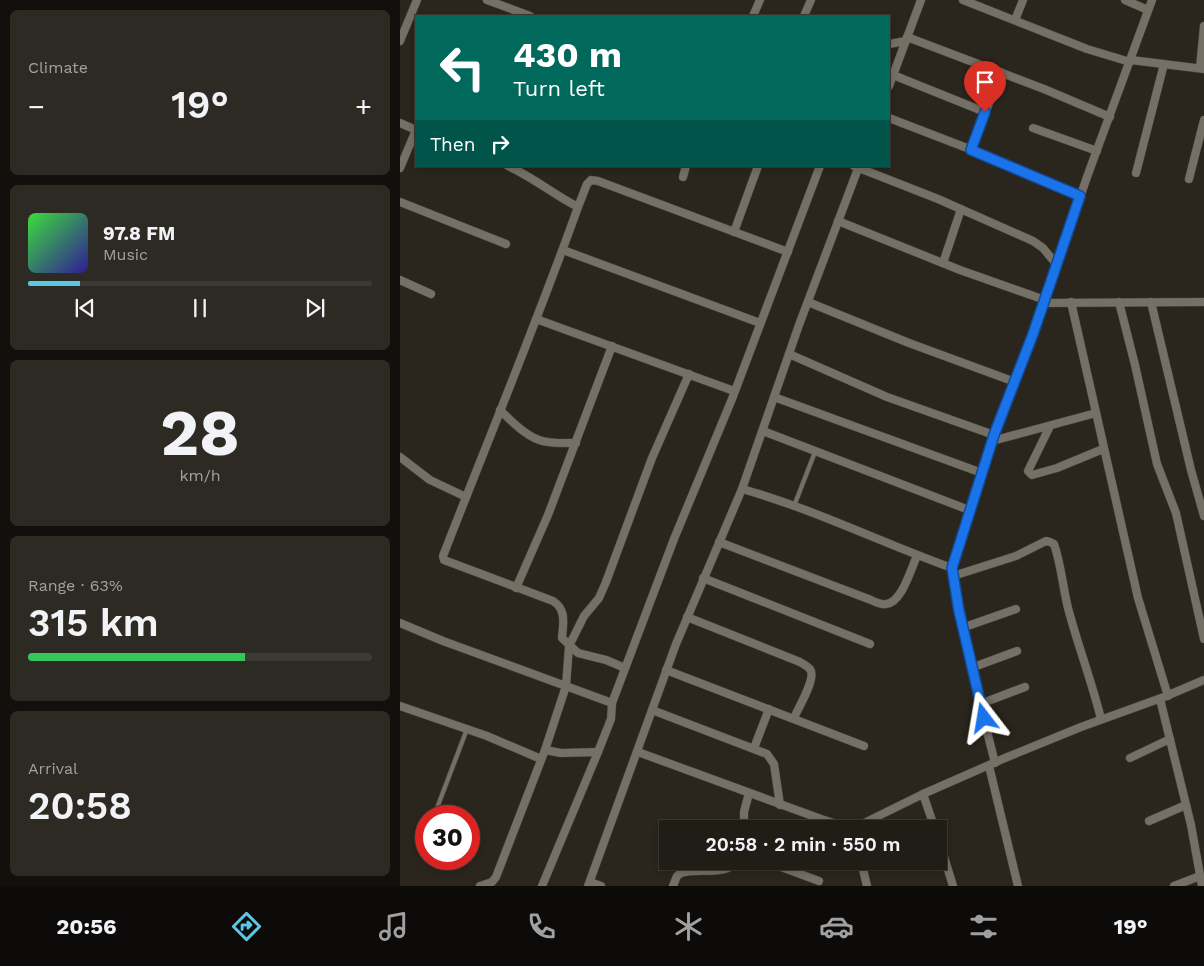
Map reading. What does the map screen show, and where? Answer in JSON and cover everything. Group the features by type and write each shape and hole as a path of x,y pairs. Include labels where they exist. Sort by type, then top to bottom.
{"street":[{"path":"400,41 417,0"},
{"path":"487,0 527,15"},
{"path":"754,15 760,0"},
{"path":"804,15 811,0"},
{"path":"890,83 921,0"},
{"path":"963,0 1087,48 1131,61 1202,69 1204,26"},
{"path":"1015,20 1023,0"},
{"path":"1125,0 1148,10"},
{"path":"1018,886 962,628 953,572 993,438 1015,382 1080,196 1152,0"},
{"path":"890,44 906,39 1001,72 1110,116"},
{"path":"1136,173 1164,64"},
{"path":"971,150 1001,72"},
{"path":"893,75 985,112"},
{"path":"890,118 1080,196"},
{"path":"1189,179 1204,120"},
{"path":"400,123 415,130"},
{"path":"1032,128 1097,151"},
{"path":"400,168 415,132"},
{"path":"513,167 578,207"},
{"path":"683,177 686,167"},
{"path":"734,232 758,167"},
{"path":"542,886 611,719 612,703 625,668 820,167"},
{"path":"601,886 589,884 666,670 703,578 742,489 857,167 961,209 1033,241 1043,248 1057,265"},
{"path":"625,668 606,660 578,653 569,646 562,638 563,611 559,605 444,560 443,556 587,184 591,180 598,181 788,252"},
{"path":"400,202 506,244"},
{"path":"943,263 961,209"},
{"path":"838,221 1044,302 1204,302"},
{"path":"563,250 760,323"},
{"path":"400,280 431,294"},
{"path":"808,302 909,343 1015,382"},
{"path":"1071,302 1138,598 1168,696"},
{"path":"1119,302 1157,464 1176,513 1204,639"},
{"path":"1151,302 1191,470 1204,516"},
{"path":"536,319 734,391"},
{"path":"516,588 548,515 612,346"},
{"path":"789,354 887,397 993,438 1050,426 1096,413"},
{"path":"480,886 492,882 496,877 545,750 566,686 569,646 584,616 599,598 652,458 689,374"},
{"path":"774,396 982,473"},
{"path":"500,410 513,422 539,440 554,443 576,442"},
{"path":"1050,426 1028,471 1032,475 1057,468 1104,449"},
{"path":"762,431 970,510"},
{"path":"400,457 430,480 466,498"},
{"path":"742,489 866,534 953,572 1002,560 1046,541 1054,544 1074,632 1093,687 1101,719"},
{"path":"719,542 886,604 896,600 902,592 917,556"},
{"path":"703,578 870,644"},
{"path":"962,628 1016,609"},
{"path":"687,618 800,662 809,668 812,674 811,682 794,718"},
{"path":"400,623 442,641 612,703"},
{"path":"971,668 1017,650"},
{"path":"666,670 864,746"},
{"path":"870,820 923,794 992,764 1101,719 1168,696 1204,680"},
{"path":"980,704 1025,686"},
{"path":"1160,699 1186,805 1202,886"},
{"path":"400,706 541,759"},
{"path":"754,748 769,709"},
{"path":"652,710 768,754 774,764 780,805"},
{"path":"1130,758 1170,739"},
{"path":"545,750 561,753 598,752"},
{"path":"638,752 823,820"},
{"path":"744,820 749,793"},
{"path":"923,794 932,820"},
{"path":"1150,821 1186,805"},
{"path":"947,866 953,886"},
{"path":"673,886 677,876 681,873 724,870"},
{"path":"791,870 819,880"},
{"path":"863,870 867,886"},
{"path":"1174,886 1200,876"}],"lane":[{"path":"794,507 815,452"},
{"path":"438,805 467,730"}],"route":[{"path":"984,718 971,668 952,568 994,435 1033,334 1080,196 971,150 985,112"}]}
